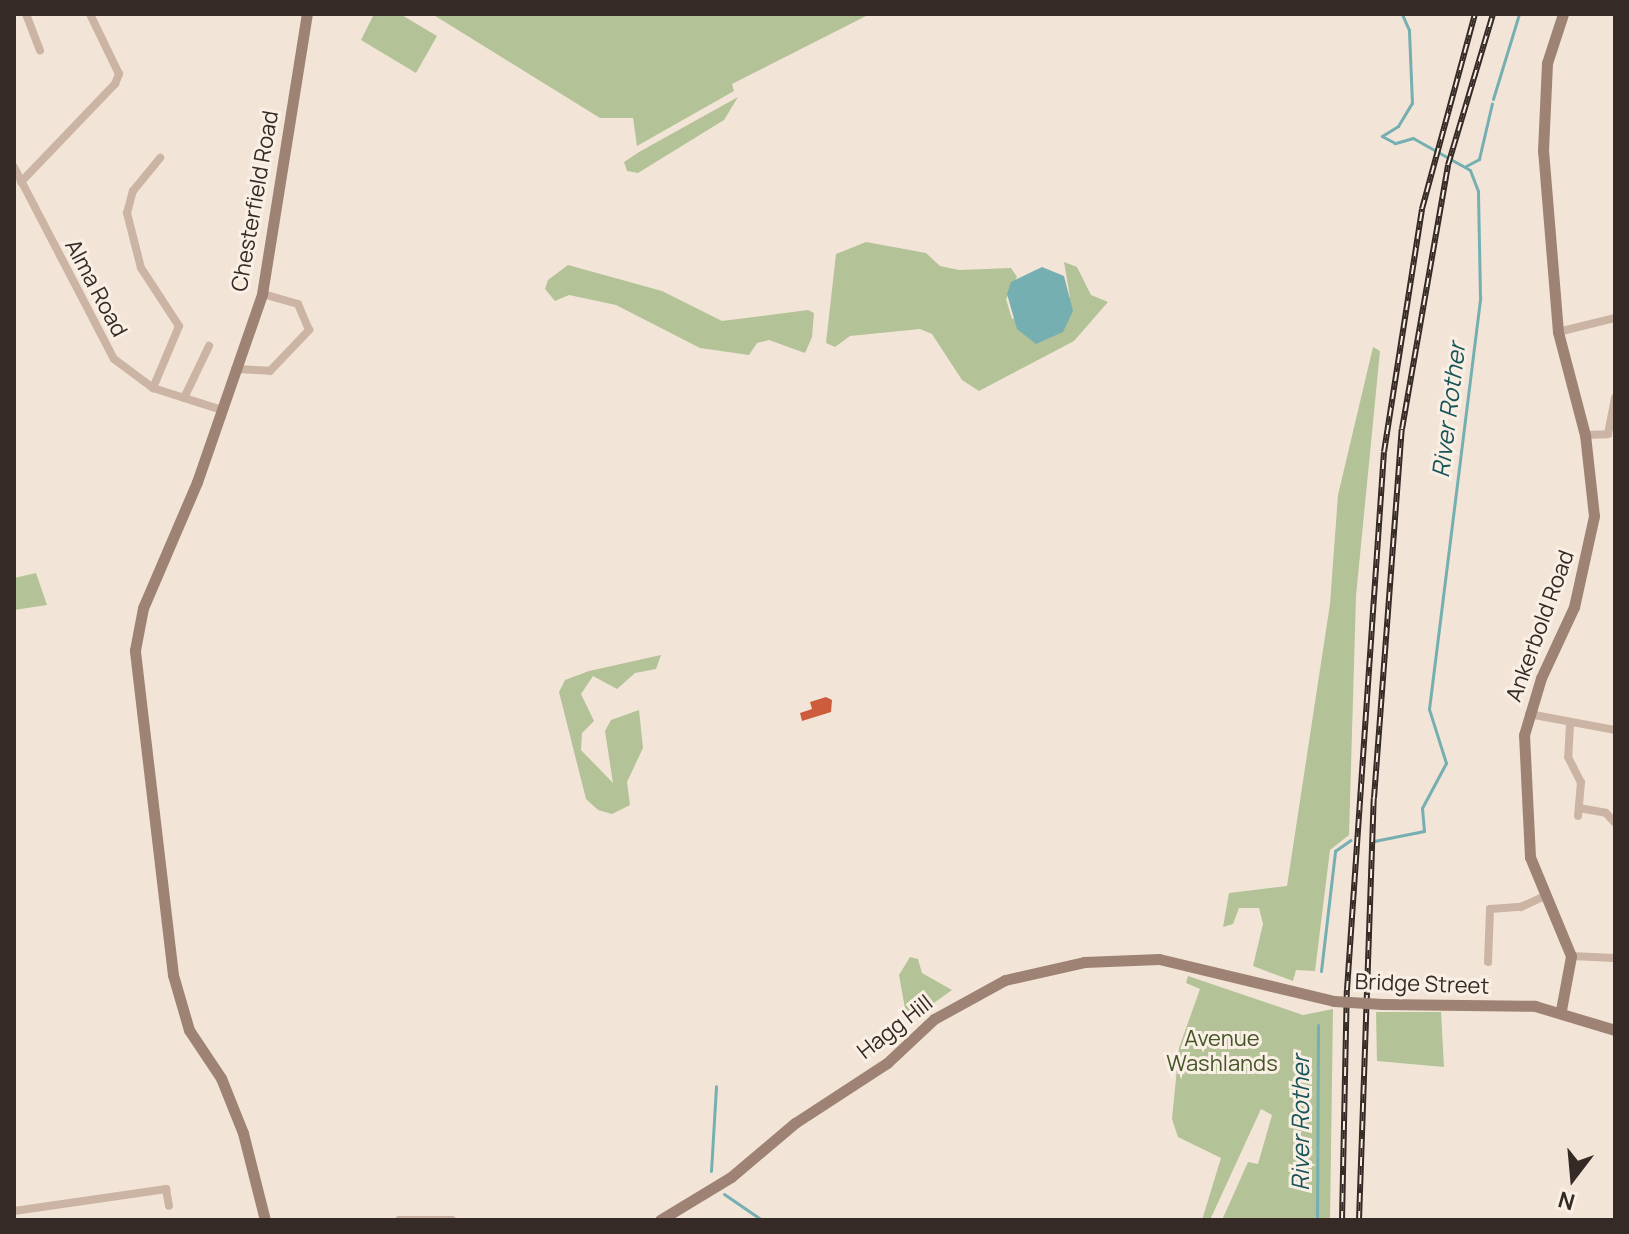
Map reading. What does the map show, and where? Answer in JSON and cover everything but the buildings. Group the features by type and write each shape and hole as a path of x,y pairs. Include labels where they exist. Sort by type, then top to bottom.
{"street":[{"path":"26,14 40,50"},
{"path":"21,182 115,84 119,74 90,14"},
{"name":"Chesterfield Road","path":"265,1220 252,1163 221,1078 182,1010 157,859 135,650 143,608 197,482 262,294 307,14"},
{"name":"Ankerbold Road","path":"1563,14 1547,63 1543,111 1558,332 1585,435 1594,494 1590,549 1574,607 1529,714 1527,828 1545,896 1571,956"},
{"path":"153,388 179,326 146,278 127,213 133,191 160,158"},
{"name":"Alma Road","path":"14,167 103,344 127,372 153,388 222,410"},
{"path":"235,369 270,371 309,330 298,304 262,294"},
{"path":"1558,332 1615,318"},
{"path":"184,398 209,346"},
{"path":"1585,435 1608,434 1615,398"},
{"path":"1529,714 1615,730"},
{"path":"1570,724 1568,757 1581,782 1579,812 1606,813 1615,823"},
{"path":"1488,962 1490,909 1521,907 1545,896"},
{"path":"1561,1010 1571,956 1615,958"},
{"name":"Hagg Hill","path":"660,1220 731,1177 795,1123 887,1063 934,1019 1005,980 1084,962 1159,959 1284,992"},
{"name":"Bridge Street","path":"1284,992 1334,1001 1561,1010 1615,1030"},
{"path":"22,1220 18,1210 166,1189 169,1206"},
{"path":"399,1220 452,1220"}],"green space":[{"path":"374,14 400,14 437,36 416,73 361,40"},
{"path":"432,14 870,14 732,84 734,91 637,146 633,118 600,118"},
{"path":"738,97 724,120 638,173 627,171 624,162 639,152"},
{"path":"866,242 926,253 940,266 959,270 1011,268 1017,277 1006,299 1012,319 1070,297 1064,262 1077,267 1091,295 1108,302 1074,341 979,391 962,380 932,334 920,329 850,336 835,347 826,343 836,254"},
{"path":"568,265 662,291 722,321 808,310 814,313 812,337 805,353 769,340 757,343 749,355 700,348 616,305 569,295 555,301 545,289 548,280"},
{"path":"1373,347 1380,351 1356,596 1349,835 1330,850 1315,971 1296,970 1293,981 1253,966 1263,924 1259,908 1239,908 1233,924 1223,927 1229,893 1287,886 1330,604 1338,495"},
{"path":"36,573 47,605 14,610 14,578"},
{"path":"661,655 656,669 635,673 617,689 593,676 581,694 594,721 582,733 581,750 613,783 605,731 611,720 639,710 643,748 627,782 630,805 612,814 598,810 586,799 559,692 565,680 589,671"},
{"path":"910,957 918,959 922,973 952,990 917,1015 906,1014 899,975"},
{"name":"Avenue Washlands","path":"1188,976 1303,1015 1333,1009 1330,1220 1222,1220 1248,1162 1258,1164 1272,1115 1261,1109 1210,1220 1202,1220 1221,1158 1178,1137 1172,1119 1179,1048 1200,989 1186,983"},
{"path":"1376,1012 1441,1012 1444,1067 1377,1061"}],"water":[{"path":"1042,267 1064,276 1073,311 1063,332 1036,344 1017,329 1007,294 1011,282"}],"waterway":[{"name":"River Rother","path":"1339,14 1349,14"},
{"name":"River Rother","path":"1374,841 1424,831 1422,808 1446,763 1429,709 1480,297 1478,191 1470,170 1413,138 1395,143 1382,136 1398,126 1412,103 1409,30 1402,14"},
{"path":"1493,99 1519,14"},
{"path":"1466,166 1479,159 1492,103"},
{"name":"River Rother","path":"1321,971 1335,851 1351,840"},
{"name":"River Rother","path":"1317,1220 1318,1025"},
{"path":"711,1171 716,1086"},
{"path":"724,1194 762,1220"}],"railway":[{"path":"1342,1220 1347,990 1384,452 1422,209 1475,14"},
{"path":"1359,1220 1374,798 1402,429 1448,165 1493,14"}]}
